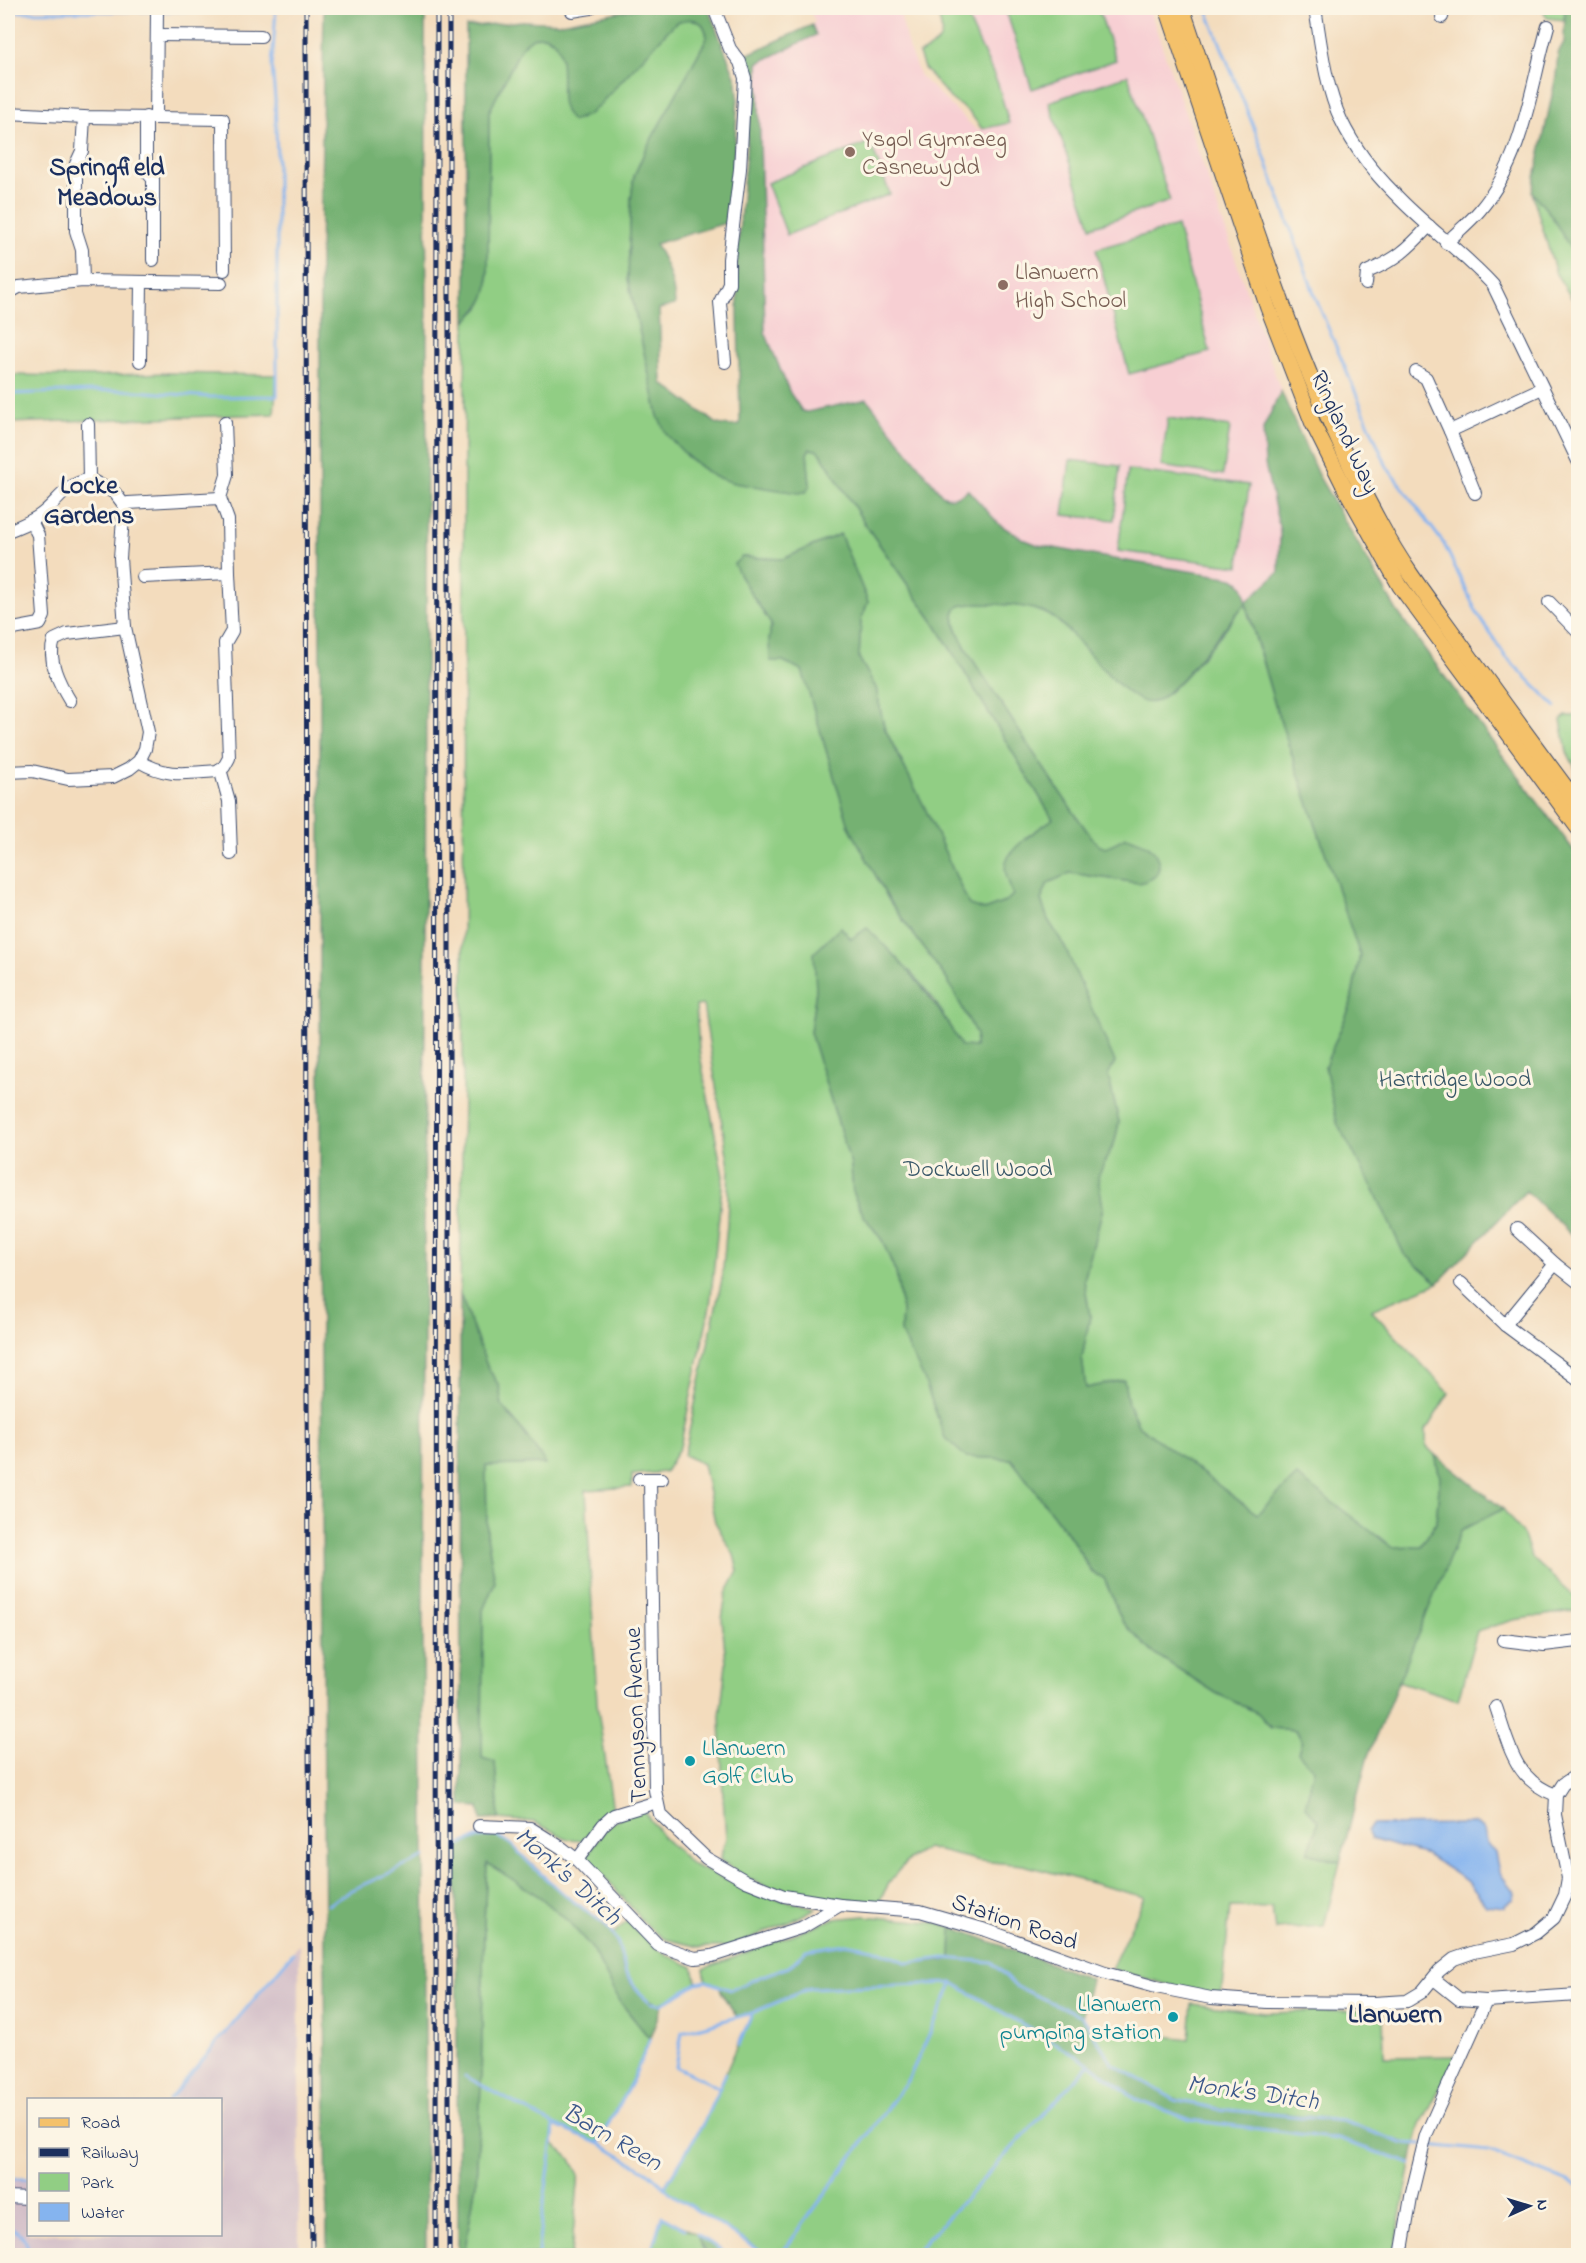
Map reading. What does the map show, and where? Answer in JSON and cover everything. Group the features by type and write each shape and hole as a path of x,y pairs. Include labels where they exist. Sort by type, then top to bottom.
{"main road":[{"name":"Ringland Way","path":"1167,8 1268,308 1313,424 1329,456 1366,528 1400,586 1578,828"},
{"name":"Ringland Way","path":"1182,8 1287,317 1327,418 1359,484 1383,530 1410,573 1578,804"}],"street":[{"path":"573,10 591,8"},
{"path":"714,8 730,49 740,62 745,78 740,169 729,259 729,283 720,302 724,362"},
{"path":"1315,8 1329,81 1341,118 1354,142 1395,195 1446,243 1472,262 1493,285 1578,461"},
{"path":"153,260 153,179 146,171 157,12"},
{"path":"1446,243 1479,210 1500,182 1515,152 1527,116 1548,26"},
{"path":"157,35 261,36"},
{"path":"8,113 84,117 221,118 224,122 224,270"},
{"path":"83,281 82,250 76,231 76,164 82,151 84,117"},
{"path":"1366,284 1367,272 1392,261 1408,249 1429,226"},
{"path":"8,293 20,288 83,281 221,283"},
{"path":"141,282 141,361"},
{"path":"1416,372 1426,378 1475,493"},
{"path":"1450,431 1542,388"},
{"path":"139,761 166,774 217,771 229,758 225,643 232,631 228,520 220,498 227,475 225,422"},
{"path":"88,424 89,479"},
{"path":"8,531 42,514 73,484 89,479 115,493 124,506 125,515 120,558 124,627 148,732 145,749 139,761 113,777 68,779 32,771 8,772"},
{"path":"124,506 128,503 220,498"},
{"path":"8,630 40,624 44,616 38,535 31,521"},
{"path":"143,577 229,573"},
{"path":"1549,602 1578,632"},
{"path":"70,701 57,679 51,648 54,640 67,634 124,627"},
{"path":"220,770 229,801 224,831 231,854"},
{"path":"1517,1229 1578,1282"},
{"path":"1505,1325 1555,1264"},
{"path":"1461,1283 1505,1325 1578,1379"},
{"name":"Tennyson Avenue","path":"650,1479 655,1790 660,1814 704,1856 746,1881 783,1896 840,1905"},
{"path":"1503,1640 1544,1645 1578,1641"},
{"path":"1496,1707 1514,1760 1528,1779 1556,1795 1563,1784 1578,1774"},
{"name":"Station Road","path":"840,1905 920,1911 986,1930 1105,1973 1156,1987 1211,1998 1267,2002 1374,2004 1407,2001 1422,1992 1439,1971 1454,1959 1474,1952 1514,1944 1536,1934 1554,1918 1565,1895 1568,1878 1555,1815 1556,1795"},
{"path":"577,1860 603,1825 614,1815 657,1802"},
{"path":"479,1826 530,1828 577,1860 658,1946 695,1958 712,1956 803,1927 840,1905"},
{"path":"1434,1979 1460,1999 1486,2001 1578,1995"},
{"path":"1401,2256 1426,2135 1486,2001"},
{"path":"8,2198 27,2198"}],"shaded area":[{"name":"Llanwern High School","path":"809,8 899,8 908,47 920,76 977,130 1009,122 963,8 1149,8 1281,391 1263,429 1265,464 1280,531 1279,573 1245,603 1114,559 1038,545 1023,539 1000,525 968,490 956,497 947,498 942,495 867,399 807,412 802,411 790,393 765,332 758,63 814,34 812,25 815,22"},
{"path":"299,1944 299,2255 8,2256 8,2179 27,2179 27,2236 222,2236 222,2098 169,2098"}],"green space":[{"path":"324,8 425,8 427,333 423,1613 426,2256 327,2255 320,1204 320,265"},
{"path":"639,8 708,8 737,81 738,96 733,169 726,223 655,244 669,273 675,305 659,309 662,383 717,424 740,425 737,256 747,141 750,72 746,55 812,25 816,35 758,63 765,332 790,393 802,411 807,412 867,399 942,495 952,497 968,490 1000,525 1023,539 1038,545 1233,578 1244,588 1246,602 1279,572 1280,531 1265,464 1263,429 1281,391 1318,475 1397,611 1578,856 1578,1241 1526,1191 1438,1283 1404,1254 1375,1192 1337,1123 1325,1066 1350,1007 1360,955 1275,705 1246,603 1186,674 1162,697 1153,702 1142,701 1115,682 1074,636 1043,612 1015,606 967,604 958,607 954,613 958,633 971,657 1049,776 1098,845 1105,848 1126,837 1151,848 1159,863 1154,877 1139,883 1070,873 1048,883 1041,900 1048,920 1064,945 1115,1062 1108,1075 1119,1122 1115,1141 1098,1176 1103,1208 1084,1280 1090,1316 1082,1358 1086,1388 1124,1380 1128,1404 1139,1426 1257,1514 1297,1476 1392,1547 1421,1546 1436,1523 1440,1477 1435,1455 1503,1509 1461,1530 1368,1756 1340,1862 1308,1853 1319,1820 1305,1807 1314,1769 1298,1753 1302,1740 1296,1730 1271,1728 1258,1713 1216,1693 1152,1652 1122,1621 1104,1578 1093,1573 1071,1538 1011,1459 966,1457 945,1438 924,1379 901,1332 902,1310 896,1273 882,1240 864,1216 853,1194 851,1165 810,1032 816,990 814,953 841,927 851,939 867,928 919,983 961,1046 975,1047 976,1034 948,981 890,902 849,826 802,670 783,661 770,661 771,624 734,564 742,557 783,559 840,534 868,602 861,620 859,658 876,688 884,727 924,806 969,905 984,910 1005,902 1013,895 1005,870 1009,856 1026,838 1053,819 936,625 865,524 821,454 810,449 807,453 810,485 806,492 798,493 734,483 713,476 687,456 667,435 658,416 628,279 631,200 634,176 645,151 707,38 701,23 687,20 675,23 600,104 588,115 572,121 562,103 561,64 557,46 552,39 538,36 521,48 489,112 488,285 480,305 466,321 466,27 522,21 561,23"},
{"path":"937,8 963,8 998,84 1009,123 982,129 970,113 951,99 924,68 919,54 935,45 941,37"},
{"path":"1005,8 1098,8 1116,60 1032,89"},
{"path":"1544,8 1565,8 1564,20 1547,18"},
{"path":"1565,8 1578,8 1578,262 1551,215 1532,192 1556,76 1558,53 1564,42"},
{"name":"Llanwern Golf Club","path":"683,19 700,22 707,38 645,151 634,176 631,200 628,279 658,416 686,456 713,476 735,483 810,485 807,453 810,449 821,454 865,524 936,625 1053,819 1025,838 1007,875 1013,895 1005,902 984,910 969,905 924,806 884,727 876,688 859,658 861,620 868,602 840,534 783,559 742,557 735,564 743,581 771,624 769,642 783,661 802,670 849,826 890,902 948,981 976,1034 975,1047 961,1046 935,1001 911,972 851,939 841,927 815,953 816,990 810,1032 851,1165 853,1194 864,1216 882,1240 896,1273 902,1310 901,1332 966,1457 1011,1459 1071,1538 1092,1573 1104,1578 1122,1621 1152,1652 1216,1693 1258,1713 1271,1728 1296,1730 1315,1769 1305,1807 1319,1820 1308,1853 1340,1862 1324,1926 1275,1929 1272,1908 1230,1907 1221,1999 1111,1969 1145,1897 1023,1865 980,1861 927,1848 904,1864 887,1886 879,1903 830,1899 766,1886 743,1876 720,1860 726,1838 720,1716 726,1663 722,1619 726,1594 738,1571 734,1555 715,1522 703,1464 684,1455 722,1279 727,1224 729,1167 703,1005 696,1006 699,1050 723,1176 710,1306 680,1447 665,1472 632,1475 632,1487 586,1490 597,1703 613,1811 582,1840 568,1839 534,1822 499,1819 495,1762 482,1758 483,1610 495,1582 487,1536 486,1466 545,1464 502,1406 499,1386 487,1366 460,1294 466,321 480,308 488,285 489,112 521,48 531,39 545,37 559,48 580,119 600,104 675,23"},
{"path":"1128,75 1170,201 1091,227 1049,102"},
{"path":"870,142 890,194 787,235 767,183"},
{"path":"1532,192 1551,215 1578,262 1578,308 1556,274"},
{"path":"1177,226 1210,352 1129,374 1096,249"},
{"path":"166,373 277,375 274,414 8,423 8,375 91,376"},
{"path":"1168,418 1230,427 1223,475 1161,466"},
{"path":"1070,460 1120,466 1114,520 1063,515"},
{"path":"1128,470 1249,485 1239,566 1118,551"},
{"path":"1245,603 1275,705 1360,955 1350,1007 1325,1066 1375,1192 1404,1254 1438,1283 1371,1310 1449,1393 1426,1430 1426,1446 1435,1455 1440,1477 1436,1523 1421,1546 1392,1547 1379,1536 1257,1514 1139,1426 1128,1404 1124,1380 1086,1389 1082,1358 1090,1316 1084,1280 1103,1208 1098,1176 1115,1141 1119,1122 1108,1075 1064,945 1048,920 1041,900 1048,883 1070,873 1139,883 1159,867 1152,850 1132,839 1126,837 1105,849 1098,845 1049,776 971,657 958,633 954,613 958,607 967,604 1015,606 1043,612 1074,636 1116,682 1143,701 1154,702 1163,697 1187,674"},
{"path":"1566,716 1578,716 1578,773 1567,752 1561,720"},
{"path":"460,1294 487,1366 499,1386 502,1406 546,1464 486,1466 487,1536 495,1582 483,1610 482,1758 495,1762 499,1819 481,1820 479,1807 461,1806"},
{"path":"1503,1509 1524,1536 1532,1558 1578,1600 1578,1610 1514,1620 1477,1631 1458,1700 1398,1681 1461,1530"},
{"path":"642,1809 663,1837 693,1865 758,1894 816,1908 792,1921 728,1947 700,1947 665,1939 648,1927 587,1856 609,1826 622,1817"},
{"path":"497,1835 557,1889 606,1928 619,1946 625,1973 631,1984 645,1997 662,2004 650,2039 621,2003 591,1947 569,1922 540,1897 487,1863 476,2182 464,2255 458,2255 456,1846 477,1838"},
{"path":"487,1862 540,1897 569,1922 591,1947 621,2003 650,2039 633,2079 598,2143 554,2126 553,2144 571,2159 579,2175 571,2255 464,2256 476,2182"},
{"path":"865,1916 929,1922 952,1927 951,1959 908,1963 873,1949 846,1944 806,1950 789,1967 731,1990 706,1981 704,1969 833,1919"},
{"path":"627,1921 657,1949 693,1967 697,1983 667,2001 659,2003 645,1998 627,1975 619,1948 612,1935"},
{"path":"952,1927 1091,1979 1082,2017 1112,2063 1175,2100 1218,2109 1343,2121 1402,2143 1415,2144 1411,2164 1338,2139 1191,2120 1137,2100 1090,2064 953,1983 810,1988 752,2013 737,2017 719,1985 731,1990 789,1967 806,1950 846,1944 873,1949 908,1963 951,1959"},
{"path":"953,1983 1090,2064 1118,2086 1242,2127 1338,2139 1411,2164 1393,2256 768,2255 664,2187 704,2122 752,2013 810,1988"},
{"path":"1192,2004 1265,2013 1383,2010 1384,2057 1457,2056 1421,2124 1415,2144 1396,2140 1341,2121 1311,2116 1223,2109 1167,2096 1140,2083 1114,2064 1091,2030 1104,2026 1122,2031 1189,2039"},
{"path":"662,2216 697,2234 703,2252 709,2255 650,2256"},
{"path":"697,2234 729,2255 707,2253"}],"water":[{"path":"1475,1824 1484,1829 1486,1842 1495,1853 1499,1872 1515,1893 1514,1899 1504,1907 1486,1905 1468,1882 1427,1855 1371,1839 1367,1831 1373,1825"}],"waterway":[{"path":"8,394 123,390 210,397 277,396 277,156 272,66 276,8"},
{"path":"1206,8 1256,133 1316,299 1387,467 1444,544 1477,613 1505,656 1556,707"},
{"path":"161,11 276,10"},
{"path":"8,12 154,11"},
{"name":"Monk's Ditch","path":"456,1846 477,1838 497,1835 512,1845 566,1896 606,1925 618,1943 626,1974 639,1992 651,2003 662,2004 697,1983 706,1981 731,1990 789,1967 806,1950 846,1944 873,1949 908,1963 944,1958 992,1962 1015,1986 1082,2016 1112,2063 1175,2100 1218,2109 1343,2121 1402,2143 1422,2144"},
{"name":"Monk's Ditch","path":"328,1905 349,1891 425,1857"},
{"name":"Monk's Ditch","path":"171,2098 293,1953"},
{"path":"720,2088 676,2067 682,2032 752,2013 810,1988 953,1983 1090,2064 1137,2100 1191,2120 1338,2139 1411,2164"},
{"path":"780,2256 909,2078 953,1983"},
{"path":"739,2045 752,2013"},
{"path":"598,2143 633,2079 650,2039"},
{"path":"912,2256 1090,2064"},
{"path":"665,2187 704,2122 726,2073"},
{"name":"Barn Reen","path":"465,2076 554,2125 598,2143 648,2172 673,2195 768,2256"},
{"path":"538,2256 554,2125"},
{"name":"Monk's Ditch","path":"1428,2145 1489,2151 1578,2186"},
{"name":"Monk's Ditch","path":"8,2179 27,2179"},
{"path":"650,2256 662,2216 685,2229"},
{"path":"8,2227 23,2237 29,2256"},
{"path":"697,2234 729,2256"}],"railway":[{"path":"306,8 307,1396 312,2256"},
{"path":"436,2256 437,8"},
{"path":"449,8 449,2256"}],"place":[{"name":"Ysgol Gymraeg Casnewydd","path":"850,152"},
{"name":"Llanwern High School","path":"1003,285"},
{"name":"Llanwern Golf Club","path":"690,1761"},
{"name":"Llanwern pumping station","path":"1173,2017"}],"district":[{"name":"Springfield Meadows","path":"107,181"},
{"name":"Locke Gardens","path":"89,499"},
{"name":"Llanwern","path":"1395,2013"}],"park label":[{"name":"Hartridge Wood","path":"1455,1078"},
{"name":"Dockwell Wood","path":"978,1168"}]}
